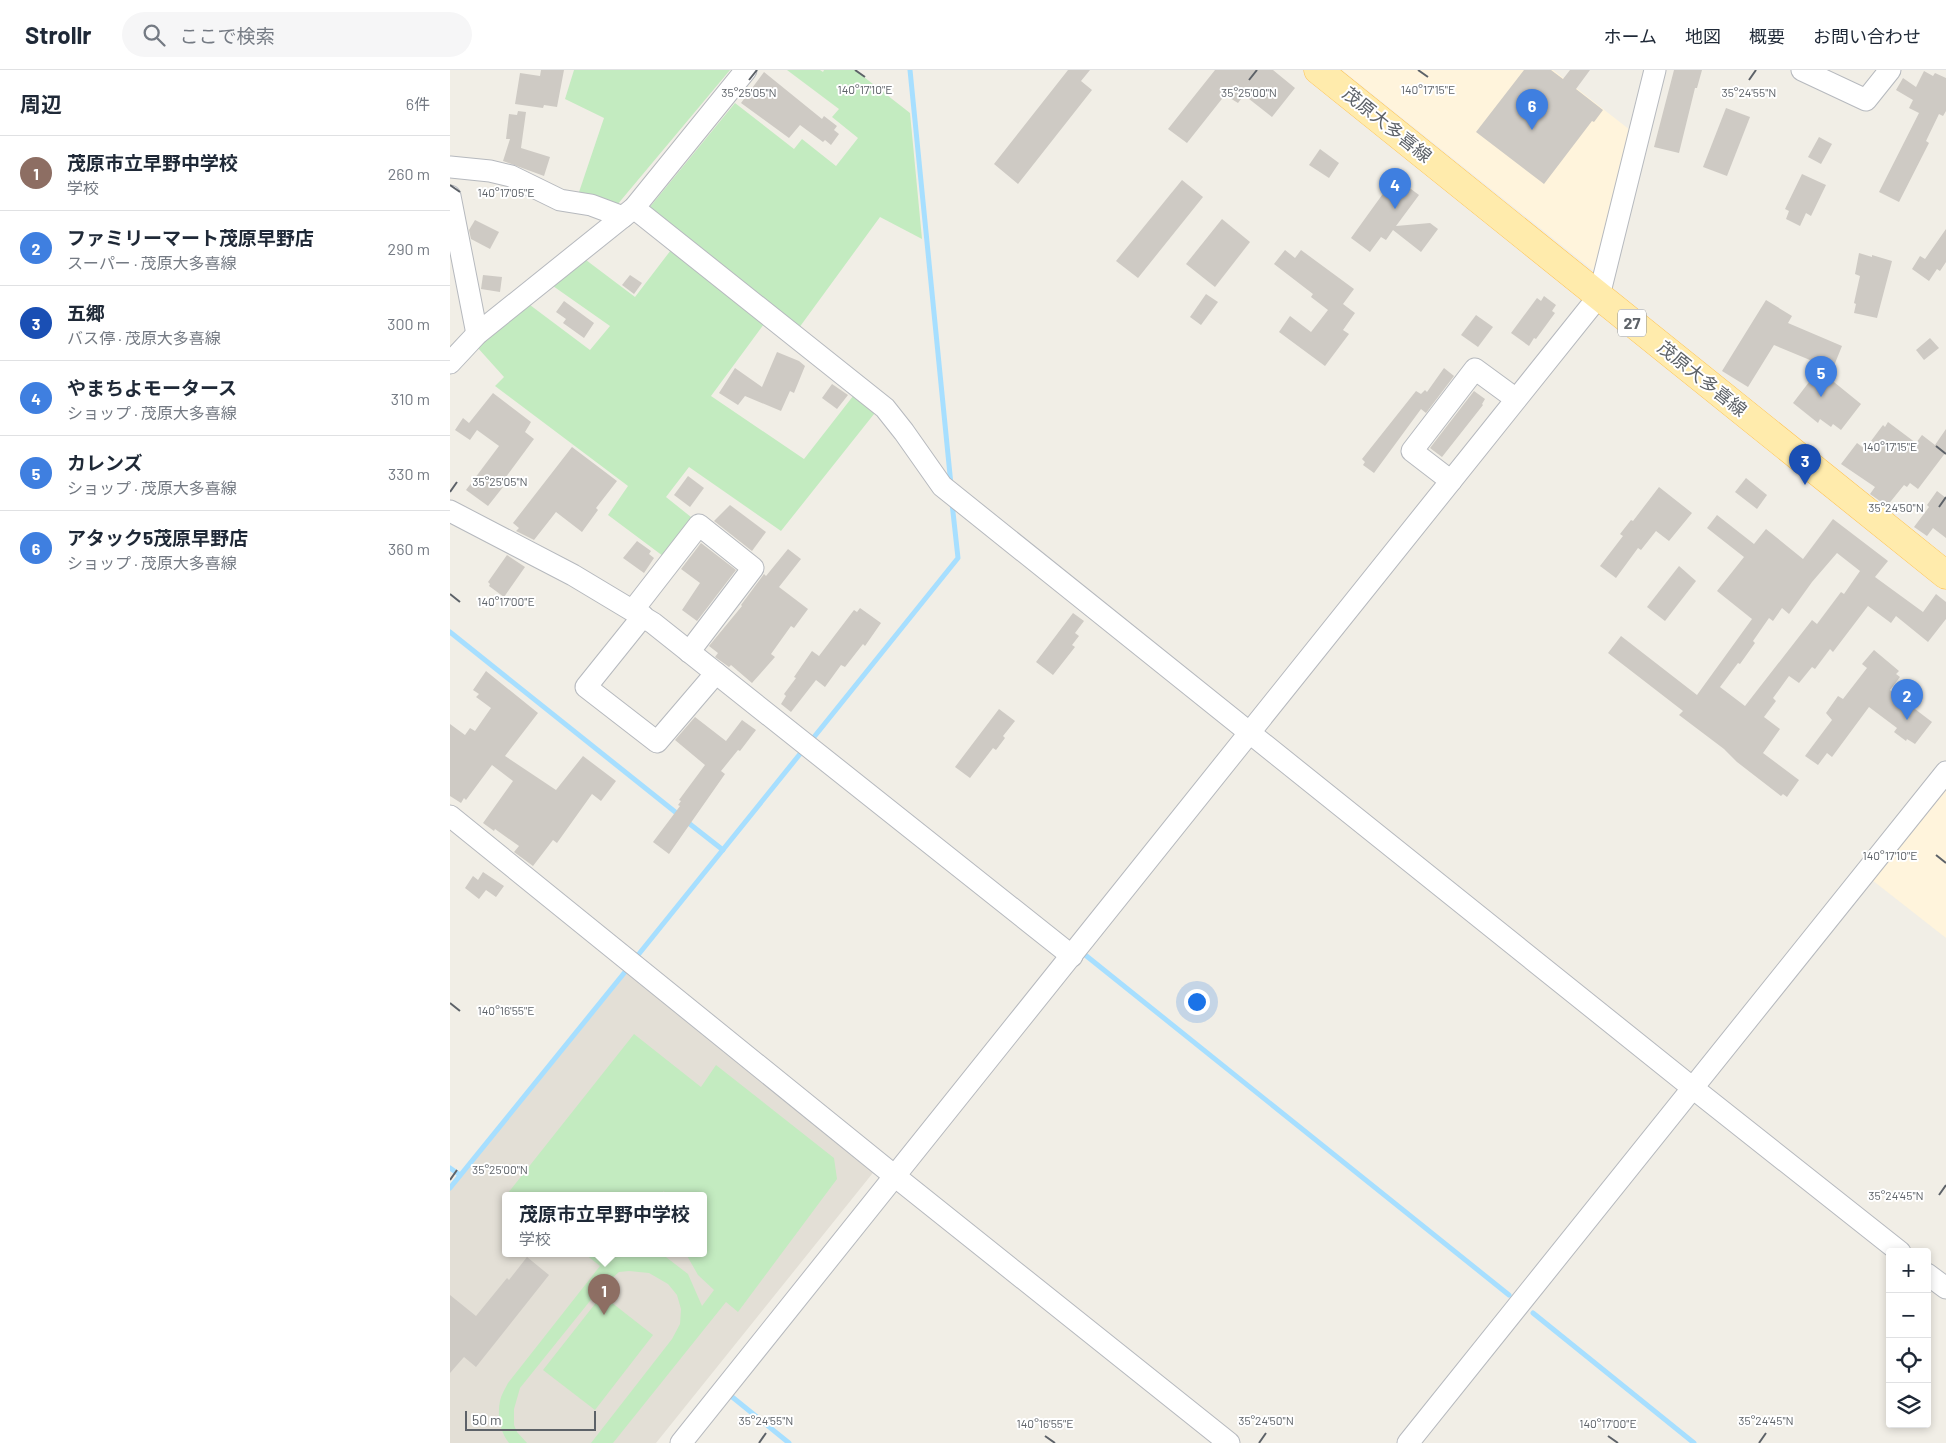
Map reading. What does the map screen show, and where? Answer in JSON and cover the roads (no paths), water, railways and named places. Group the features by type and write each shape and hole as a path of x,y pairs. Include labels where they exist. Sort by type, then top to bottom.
{"main road":[{"name":"茂原大多喜線","path":"1318,70 1946,575"}],"street":[{"path":"450,363 477,334 628,212 746,70"},
{"path":"681,1443 1599,296 1655,70"},
{"path":"1802,70 1866,100 1890,70"},
{"path":"450,167 490,171 511,176 560,200 628,212 885,408 942,486 1895,1248"},
{"path":"450,196 477,334"},
{"path":"1451,481 1412,451 1475,369 1516,399"},
{"path":"450,511 573,575 638,613 1072,956"},
{"path":"689,652 753,568 699,525 586,687 657,742 716,673"},
{"path":"1408,1443 1946,772"},
{"path":"450,816 1229,1443"},
{"path":"1931,1277 1946,1288"}],"waterway":[{"path":"910,70 951,485"},
{"path":"810,742 958,558 952,503"},
{"path":"450,632 679,815"},
{"path":"634,960 804,749"},
{"path":"686,821 723,850"},
{"path":"1084,954 1509,1295"},
{"path":"450,1188 629,967"},
{"path":"450,1168 460,1175"},
{"path":"1533,1313 1694,1443"},
{"path":"731,1396 789,1443"}],"place":[{"name":"アタック5茂原早野店","path":"1532,130"},
{"name":"やまちよモータース","path":"1395,209"},
{"name":"カレンズ","path":"1821,397"},
{"name":"五郷","path":"1805,485"},
{"name":"ファミリーマート茂原早野店","path":"1907,720"},
{"name":"茂原市立早野中学校","path":"604,1315"}]}
